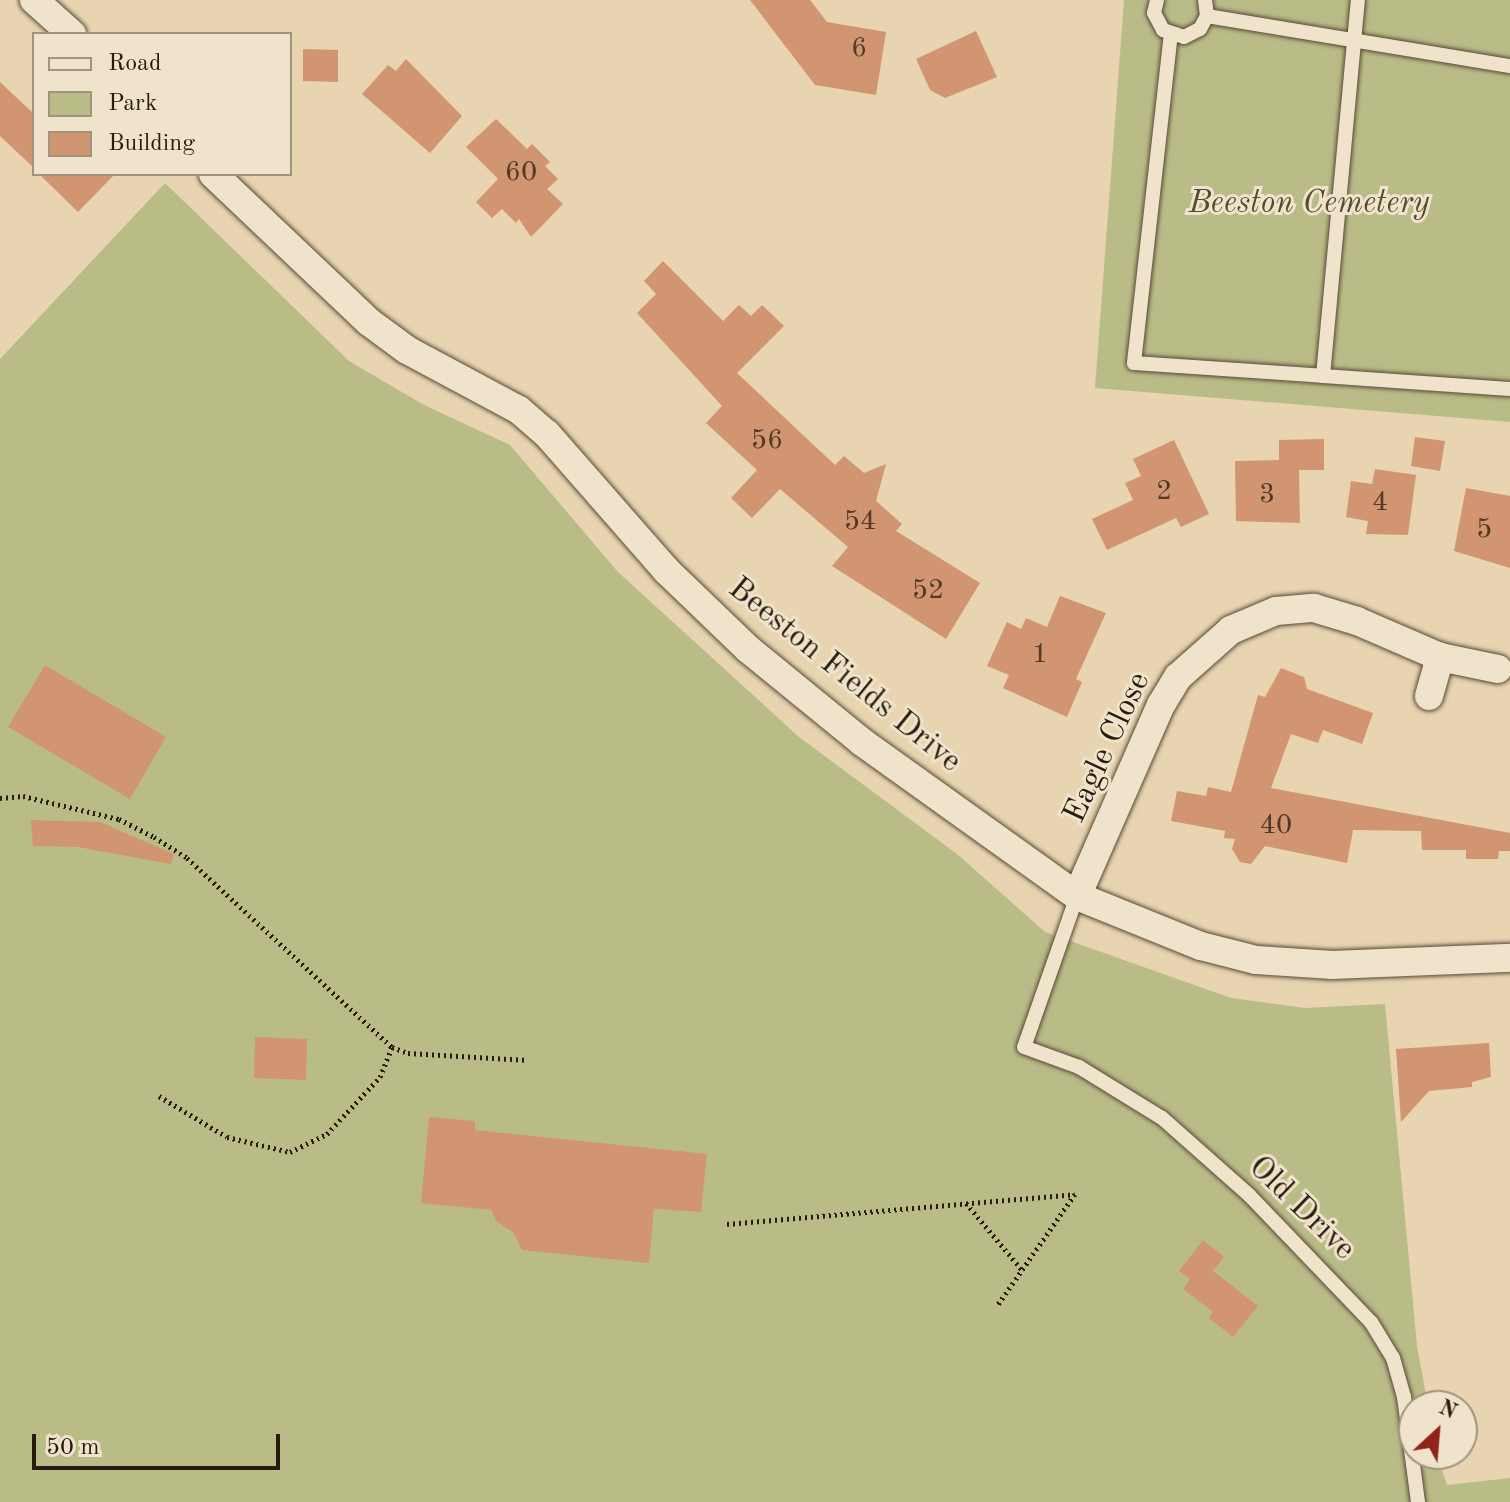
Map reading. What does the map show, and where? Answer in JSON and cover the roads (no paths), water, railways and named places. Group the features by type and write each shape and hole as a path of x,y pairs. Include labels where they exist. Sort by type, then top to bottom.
{"street":[{"path":"34,0 70,32"},
{"name":"Beeston Fields Drive","path":"215,176 369,322 407,350 519,410 547,434 667,571 770,668 862,742 1077,896 1201,946 1256,960 1333,965 1510,958"},
{"name":"Eagle Close","path":"1077,896 1161,705 1178,677 1231,630 1276,611 1314,608 1357,621 1440,657 1498,669"},
{"path":"1429,696 1440,657"}],"lane":[{"path":"1157,0 1154,13 1163,30 1184,37 1200,29 1207,16 1205,0"},
{"path":"1323,376 1358,0"},
{"path":"1207,16 1510,66"},
{"path":"1171,33 1134,363 1510,389"},
{"name":"Old Drive","path":"1077,896 1024,1047 1079,1067 1162,1118 1249,1195 1361,1310 1393,1358 1404,1397 1418,1502"}],"park label":[{"name":"Beeston Cemetery","path":"1309,204"}]}
